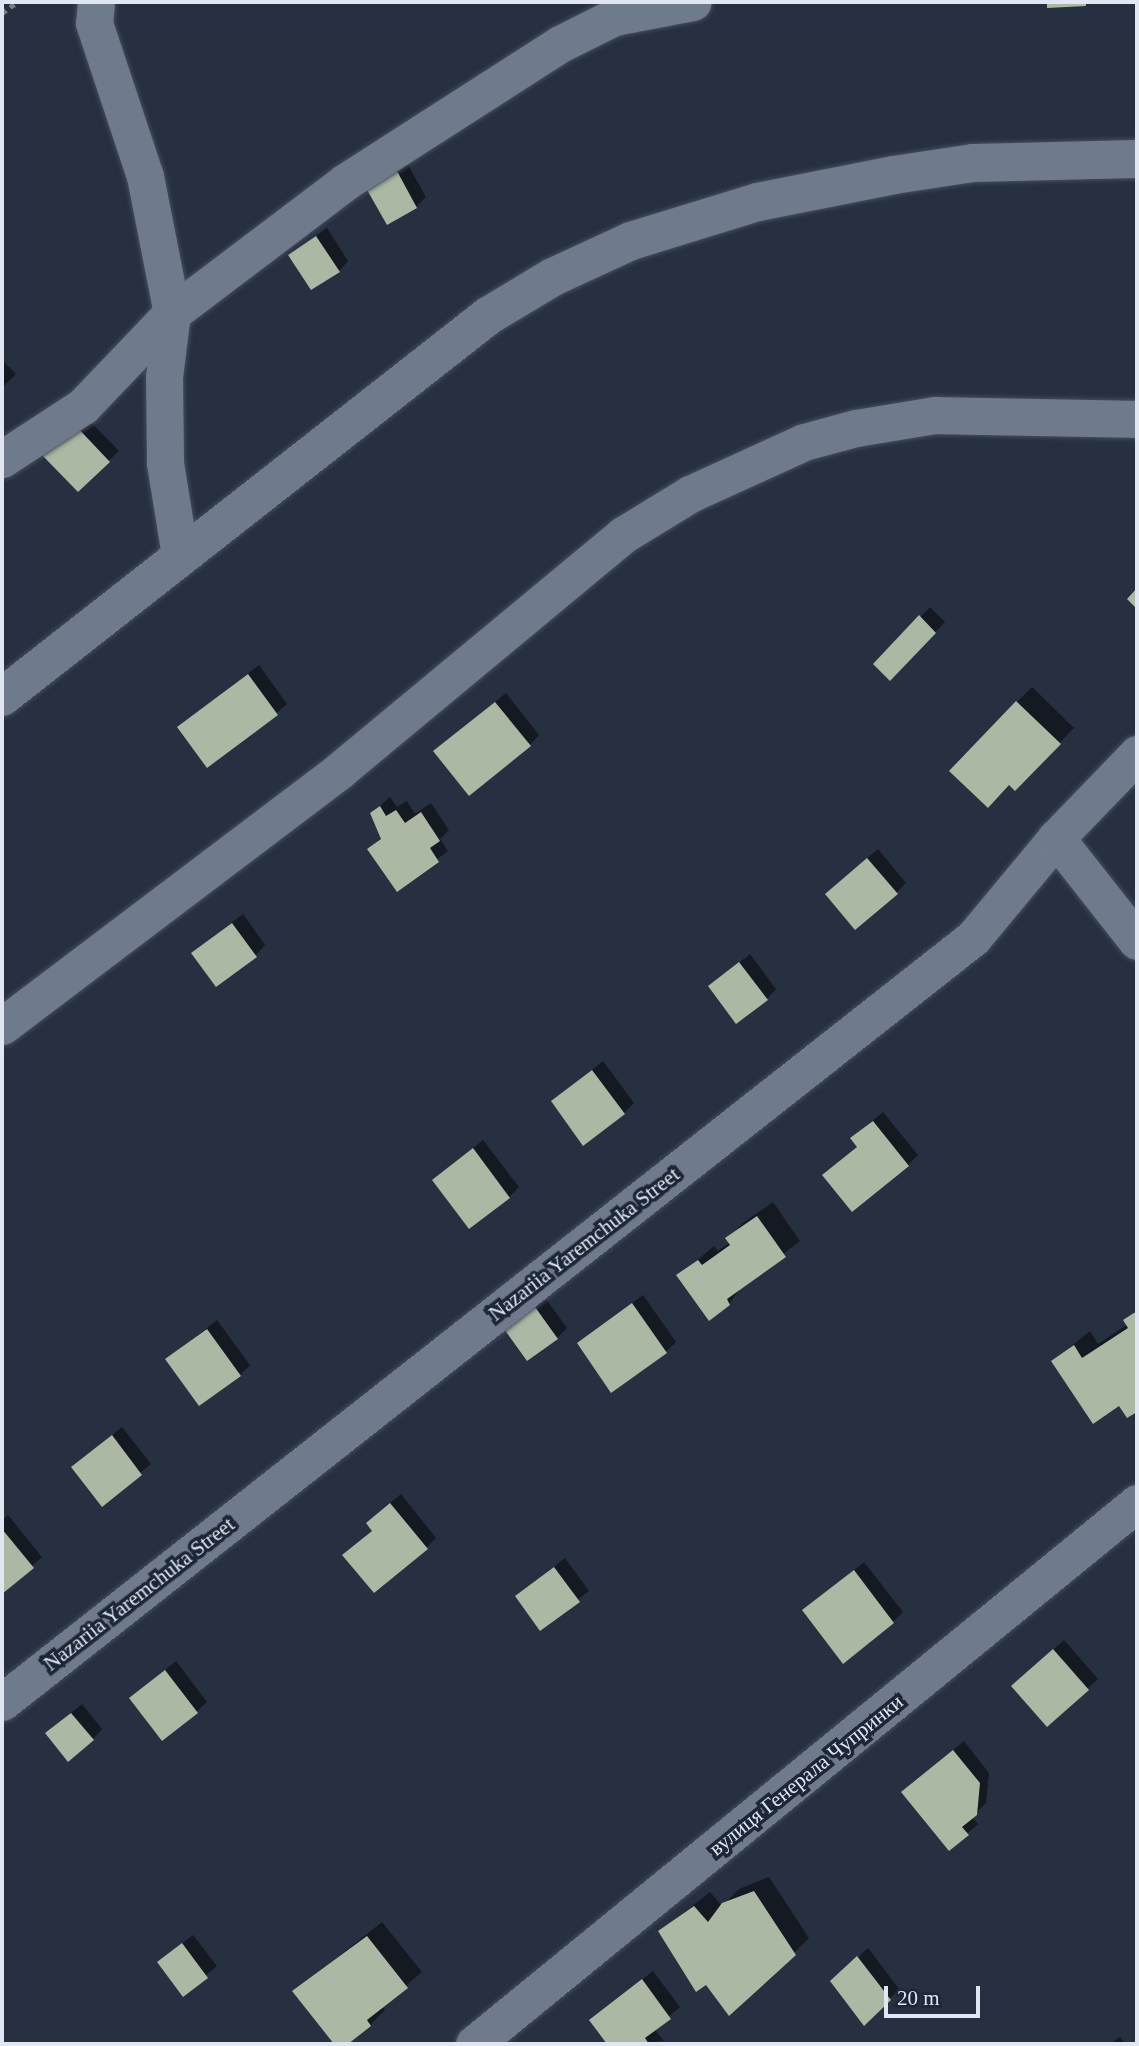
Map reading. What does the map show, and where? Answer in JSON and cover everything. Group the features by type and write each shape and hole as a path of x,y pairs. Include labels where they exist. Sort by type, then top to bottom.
{"street":[{"path":"96,2 94,23 145,176 172,313 164,377 166,463 180,556"},
{"path":"2,459 82,406 172,313 345,182 560,44 614,17 693,2"},
{"path":"2,697 488,316 553,277 631,241 758,202 894,175 973,163 1137,159"},
{"path":"2,1026 340,770 622,535 690,494 804,442 856,428 935,415 1137,419"},
{"name":"Nazariia Yaremchuka Street","path":"2,1702 973,938 1056,838 1137,754"},
{"path":"1056,838 1137,942"},
{"name":"вулиця Генерала Чупринки","path":"474,2044 1137,1503"}],"path":[{"path":"2,13 17,2"}],"building":[{"path":"1047,2 1086,2 1086,6 1047,8"},
{"path":"397,171 417,208 387,225 366,188"},
{"path":"316,236 340,272 311,290 288,255"},
{"path":"74,424 110,462 78,492 42,455"},
{"path":"1137,588 1137,609 1127,599"},
{"path":"919,615 936,633 890,681 873,664"},
{"path":"248,674 278,715 207,768 177,727"},
{"path":"1016,701 1061,744 1015,791 1009,785 988,808 949,771"},
{"path":"495,702 531,746 469,796 433,751"},
{"path":"380,806 386,816 396,810 405,823 421,812 440,841 430,848 439,862 397,892 367,849 381,839 370,813"},
{"path":"867,858 898,894 855,930 825,894"},
{"path":"232,923 257,957 216,987 191,953"},
{"path":"739,962 768,1000 736,1024 708,986"},
{"path":"592,1070 625,1114 583,1146 551,1101"},
{"path":"873,1121 909,1166 852,1212 822,1175 857,1147 850,1138"},
{"path":"473,1148 510,1198 469,1229 432,1180"},
{"path":"757,1216 786,1257 727,1299 730,1305 709,1321 676,1275 698,1260 702,1265 730,1245 725,1238"},
{"path":"632,1303 667,1353 611,1393 577,1343"},
{"path":"535,1307 558,1339 527,1361 504,1329"},
{"path":"1137,1311 1137,1412 1127,1418 1119,1406 1093,1424 1051,1361 1074,1345 1082,1358 1128,1328 1123,1320"},
{"path":"207,1329 241,1376 199,1406 165,1359"},
{"path":"112,1435 142,1475 102,1507 71,1467"},
{"path":"390,1503 428,1549 374,1593 342,1555 372,1531 366,1523"},
{"path":"2,1529 34,1568 2,1594"},
{"path":"554,1567 580,1602 540,1631 515,1596"},
{"path":"854,1570 894,1623 843,1664 802,1610"},
{"path":"1053,1649 1089,1690 1047,1727 1011,1686"},
{"path":"165,1670 198,1713 162,1741 129,1698"},
{"path":"71,1713 94,1740 68,1762 45,1733"},
{"path":"953,1750 980,1783 977,1815 962,1827 969,1835 949,1851 901,1792"},
{"path":"754,1891 796,1955 729,2016 706,1985 696,1992 658,1931 694,1906 708,1922 722,1903"},
{"path":"367,1936 408,1988 367,2020 371,2026 348,2044 334,2044 292,1991"},
{"path":"182,1943 208,1978 183,1997 157,1962"},
{"path":"857,1956 891,2000 864,2026 830,1981"},
{"path":"642,1979 671,2019 645,2038 649,2044 607,2044 589,2020"}]}
